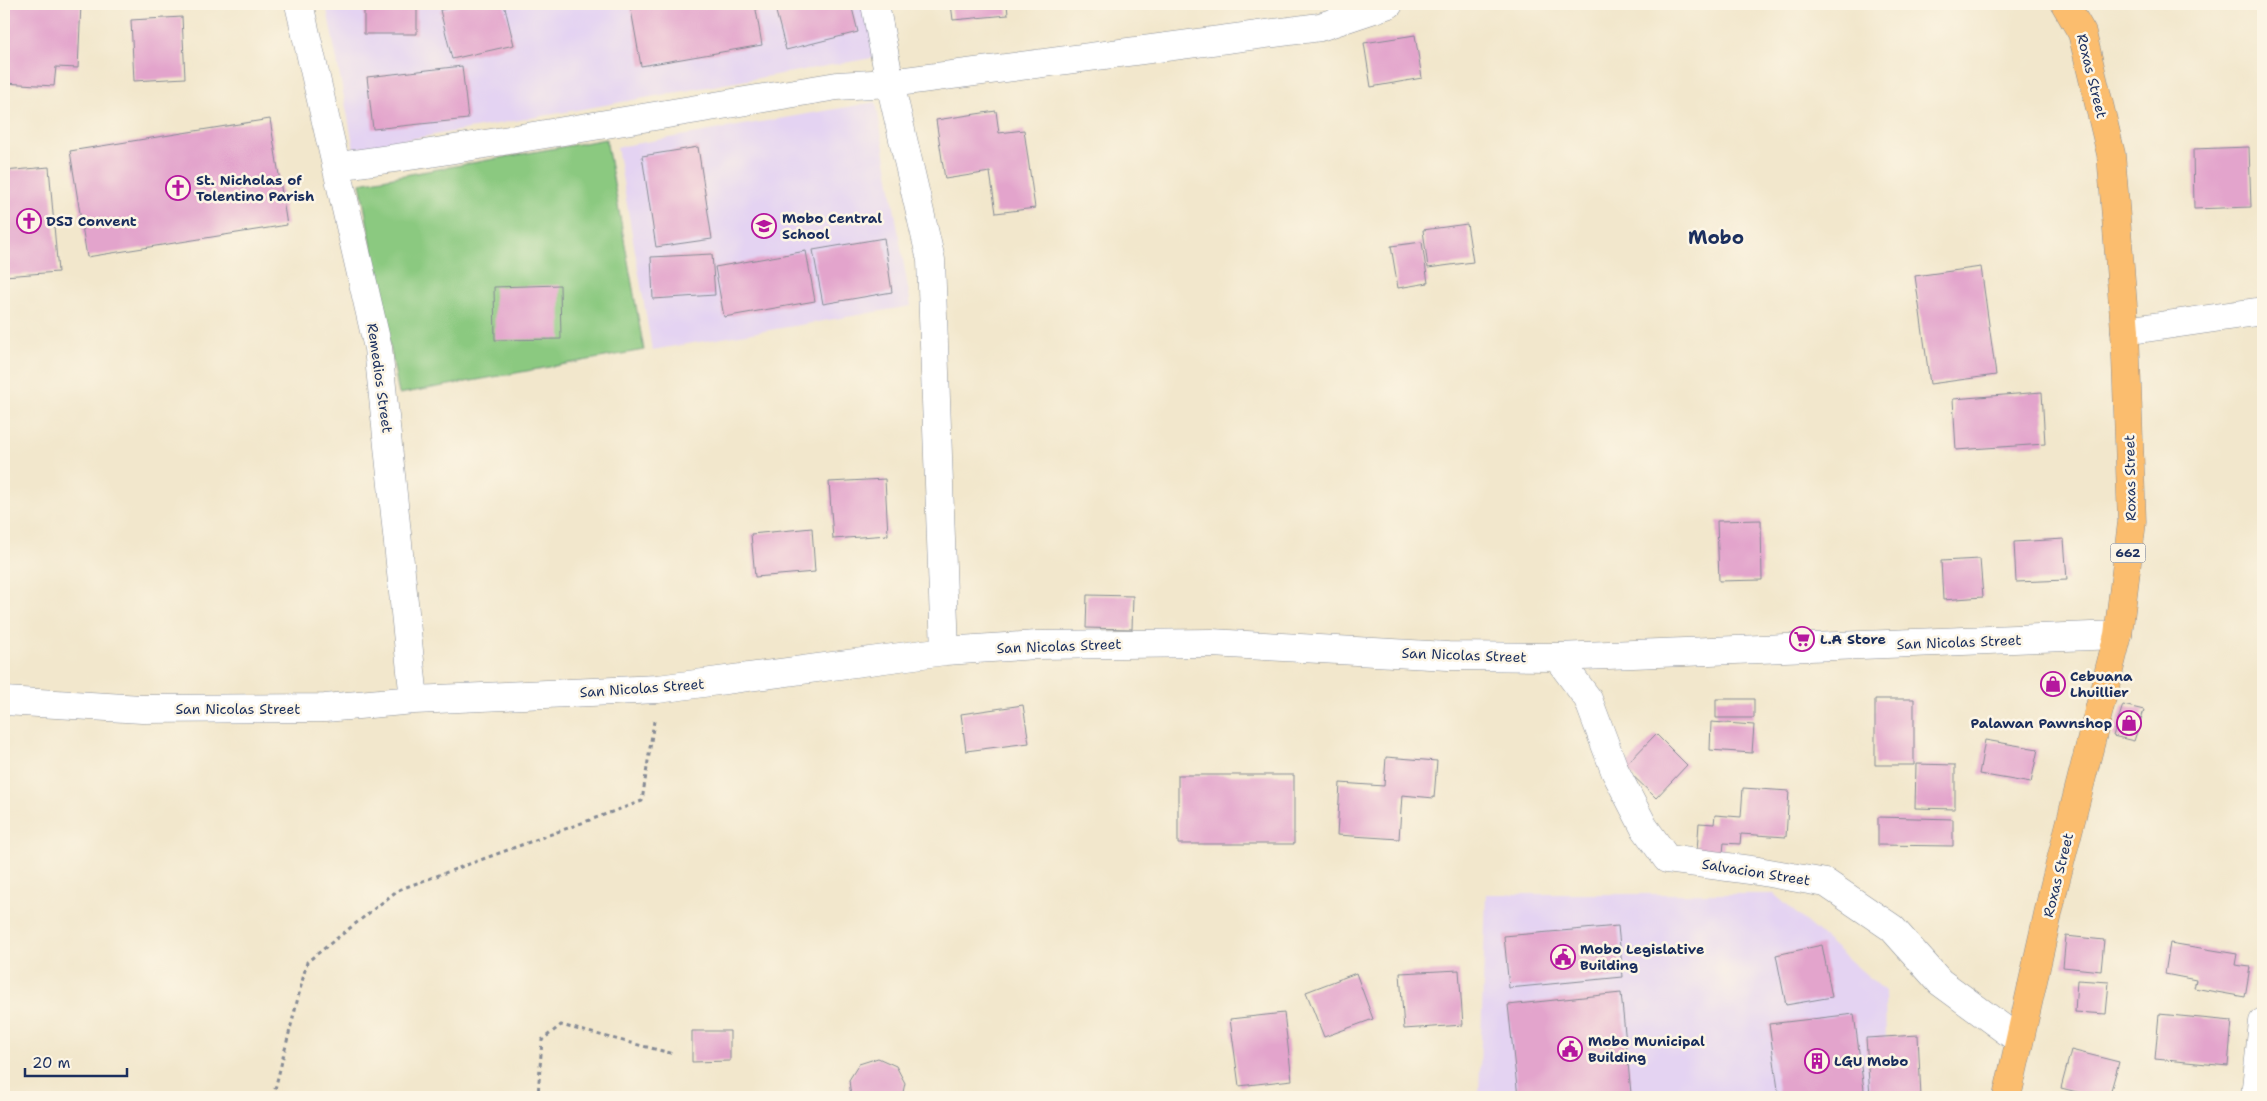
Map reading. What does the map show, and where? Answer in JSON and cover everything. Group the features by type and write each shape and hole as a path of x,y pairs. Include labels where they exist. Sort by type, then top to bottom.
{"main road":[{"name":"Roxas Street","path":"2007,1097 2054,887 2118,635 2132,522 2125,331 2111,154 2082,33 2066,4"}],"street":[{"name":"Remedios Street","path":"299,4 338,166 378,348 414,700"},
{"path":"875,4 890,84 931,260 945,651"},
{"path":"338,166 444,151 837,86 890,84 1389,4"},
{"path":"2125,331 2263,311"},
{"name":"San Nicolas Street","path":"4,701 142,709 325,708 414,700 658,690 945,651 1037,645 1211,643 1448,656 1557,657 2118,635"},
{"name":"Salvacion Street","path":"1557,657 1588,699 1615,771 1644,827 1667,859 1758,871 1826,883 1892,928 1940,982 2019,1040"},
{"path":"2255,1097 2263,1022"}],"path":[{"path":"273,1097 307,962 398,890 642,801 658,690"},
{"path":"536,1097 538,1095 542,1040 561,1025 674,1054"}],"shaded area":[{"path":"326,4 867,4 878,57 354,149"},
{"name":"Mobo Central School","path":"876,102 911,306 652,350 617,147"},
{"path":"1486,894 1774,894 1885,991 1887,1097 1479,1097"}],"green space":[{"path":"606,139 644,350 399,394 360,183"}],"building":[{"path":"8,4 81,4 78,68 56,67 54,86 4,83"},
{"path":"364,4 417,4 417,34 364,34"},
{"path":"466,4 504,4 514,45 452,59 440,10"},
{"path":"630,4 755,4 762,45 641,66"},
{"path":"774,4 851,4 858,32 786,50"},
{"path":"951,4 1007,4 1008,15 953,20"},
{"path":"182,17 185,78 134,81 131,20"},
{"path":"1415,35 1422,78 1371,87 1364,43"},
{"path":"462,66 468,119 373,129 367,77"},
{"path":"996,111 999,133 1024,130 1035,208 996,213 990,172 945,179 936,120"},
{"name":"St. Nicholas of Tolentino Parish","path":"270,119 287,225 87,257 70,151"},
{"path":"698,147 712,239 656,247 642,156"},
{"path":"2249,147 2251,207 2194,209 2193,149"},
{"name":"DSJ Convent","path":"49,167 58,272 4,276 4,171"},
{"path":"1467,224 1473,262 1428,268 1423,230"},
{"path":"884,238 892,292 823,304 813,250"},
{"path":"1422,242 1428,283 1398,288 1391,246"},
{"path":"806,251 815,301 724,317 715,267"},
{"path":"712,254 715,295 653,299 651,257"},
{"path":"1981,267 1996,375 1930,384 1915,276"},
{"path":"560,285 561,339 495,340 494,287"},
{"path":"2042,392 2045,444 1956,450 1953,399"},
{"path":"885,479 888,535 833,539 829,482"},
{"path":"1761,520 1762,580 1719,581 1717,521"},
{"path":"812,528 815,572 755,577 751,534"},
{"path":"2064,539 2067,580 2016,582 2014,542"},
{"path":"1980,559 1983,597 1943,600 1941,561"},
{"path":"1087,595 1133,596 1132,629 1086,628"},
{"path":"1716,699 1754,699 1754,718 1716,718"},
{"path":"1875,699 1914,699 1914,765 1875,765"},
{"path":"1023,705 1029,743 966,751 961,714"},
{"name":"Palawan Pawnshop","path":"2123,705 2144,710 2134,741 2113,736"},
{"path":"1711,722 1754,725 1752,753 1710,750"},
{"path":"1656,734 1687,765 1656,798 1624,767"},
{"path":"1985,740 2038,749 2031,783 1979,774"},
{"path":"1386,757 1437,761 1434,798 1402,795 1399,839 1337,835 1340,783 1384,786"},
{"path":"1916,764 1955,765 1955,809 1915,808"},
{"path":"1178,775 1294,775 1294,844 1178,844"},
{"path":"1743,788 1789,791 1786,837 1741,834 1740,844 1724,843 1723,853 1697,851 1699,823 1714,824 1715,815 1741,817"},
{"path":"1878,817 1953,819 1953,846 1878,845"},
{"name":"Mobo Legislative Building","path":"1618,926 1623,977 1509,988 1504,936"},
{"path":"2066,936 2104,940 2101,971 2063,967"},
{"path":"2170,943 2237,954 2235,965 2250,967 2245,997 2194,988 2196,980 2165,974"},
{"path":"1822,945 1832,997 1786,1005 1776,955"},
{"path":"1459,970 1463,1025 1404,1029 1400,973"},
{"path":"1356,973 1373,1019 1324,1037 1306,992"},
{"path":"2077,980 2109,982 2106,1014 2075,1012"},
{"name":"Mobo Municipal Building","path":"1621,993 1631,1093 1590,1097 1518,1097 1508,1005"},
{"path":"1284,1013 1292,1080 1239,1086 1230,1019"},
{"name":"LGU Mobo","path":"1854,1014 1865,1097 1779,1097 1769,1024"},
{"path":"2159,1014 2232,1021 2228,1066 2155,1059"},
{"path":"692,1031 730,1031 730,1061 692,1062"},
{"path":"1918,1035 1921,1097 1870,1097 1866,1038"},
{"path":"2071,1050 2119,1062 2109,1097 2097,1097 2061,1088"},
{"path":"878,1058 896,1066 905,1083 902,1097 851,1097 849,1080 859,1064"}],"place":[{"name":"St. Nicholas of Tolentino Parish","path":"178,188"},
{"name":"DSJ Convent","path":"29,221"},
{"name":"Mobo Central School","path":"764,226"},
{"name":"L.A Store","path":"1802,639"},
{"name":"Cebuana Lhuillier","path":"2053,684"},
{"name":"Palawan Pawnshop","path":"2129,723"},
{"name":"Mobo Legislative Building","path":"1563,957"},
{"name":"Mobo Municipal Building","path":"1570,1049"},
{"name":"LGU Mobo","path":"1817,1061"}],"district":[{"name":"Mobo","path":"1716,237"}]}
